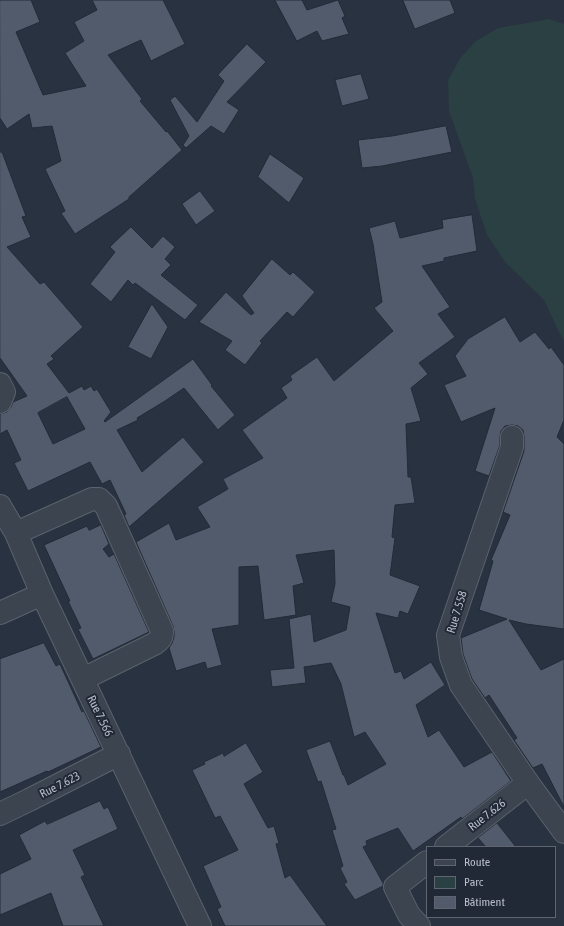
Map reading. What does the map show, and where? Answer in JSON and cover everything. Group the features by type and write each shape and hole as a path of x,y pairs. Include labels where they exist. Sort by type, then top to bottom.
{"street":[{"path":"0,384 4,392 0,402"},
{"name":"Rue 7.558","path":"512,437 512,447 448,635 451,657 461,685 528,783 564,832"},
{"path":"16,533 92,499 99,499 106,506 162,631 162,637 154,644 83,679"},
{"name":"Rue 7.566","path":"0,506 16,533 42,594 200,926"},
{"path":"0,613 42,594"},
{"name":"Rue 7.623","path":"0,814 119,754"},
{"name":"Rue 7.626","path":"447,846 528,783"},
{"path":"419,926 409,915 395,887 426,863"}],"green space":[{"path":"549,19 564,24 564,341 544,300 505,262 487,235 475,199 473,178 449,111 448,80 461,57 476,41 498,28"}],"building":[{"path":"0,0 31,0 40,22 16,32 43,95 86,86 65,53 84,41 74,22 97,10 92,0 163,0 185,44 151,61 141,40 108,55 142,99 140,101 182,150 129,197 129,199 75,234 61,213 65,211 45,169 61,161 52,126 32,128 29,114 7,129 0,118"},
{"path":"275,0 302,0 307,10 338,0 345,16 342,18 349,34 322,41 317,31 297,41"},
{"path":"403,0 450,0 455,13 415,29"},
{"path":"247,44 266,62 227,102 239,110 224,134 211,126 186,148 183,145 189,136 170,100 175,96 197,122 224,81 218,75"},
{"path":"361,74 369,99 342,106 335,80"},
{"path":"446,126 452,152 382,166 362,168 358,140 392,136"},
{"path":"0,152 2,152 26,216 22,217 31,237 7,247 40,284 44,282 83,327 51,356 54,359 47,364 69,393 82,386 84,390 91,386 94,391 97,389 111,412 104,421 105,422 193,359 212,385 211,386 235,415 218,430 184,388 137,418 138,420 117,430 142,472 183,437 204,462 129,527 124,515 126,514 110,480 102,484 90,462 28,491 14,463 21,460 7,430 0,434 0,414 7,412 13,402 27,396 0,358","holes":["67,397 85,429 53,444 38,413"]},
{"path":"270,154 304,178 289,203 258,177"},
{"path":"200,191 215,211 196,225 182,204"},
{"path":"472,215 477,251 444,258 444,261 422,266 450,307 438,314 455,337 419,363 428,374 411,388 421,421 406,424 408,477 411,477 415,503 395,505 392,537 395,538 390,575 420,586 408,614 400,611 398,618 376,613 395,673 401,671 404,679 431,662 445,685 416,705 428,737 439,730 464,767 492,752 511,781 462,819 461,817 413,851 398,828 366,841 367,845 363,847 383,883 383,886 355,900 344,884 347,882 340,868 343,866 332,830 336,829 321,781 318,782 306,750 330,741 348,785 386,764 365,732 354,737 341,684 331,663 304,667 306,683 272,687 270,670 294,668 289,619 311,614 314,642 346,630 350,607 331,602 335,584 334,550 296,555 304,583 293,586 296,615 264,620 258,566 239,567 239,625 212,629 222,665 207,669 205,662 176,671 169,648 174,637 173,626 136,542 169,523 176,540 210,527 197,507 228,489 223,479 263,458 242,430 287,398 281,388 292,380 290,376 317,357 334,381 393,331 374,308 382,302 369,228 395,221 400,238 443,228 442,220"},
{"path":"131,227 152,248 163,236 175,247 165,259 171,265 161,275 198,305 185,320 135,283 133,285 128,280 111,302 90,284 115,252 110,247"},
{"path":"272,259 290,275 293,272 315,292 293,317 287,312 260,341 262,343 245,365 225,350 232,341 199,322 226,292 251,315 254,313 242,296"},
{"path":"152,304 168,327 151,359 128,347"},
{"path":"505,317 520,342 535,332 549,349 551,347 564,365 564,420 557,437 564,444 564,629 526,624 509,620 541,670 564,659 564,807 542,764 533,768 514,740 517,738 489,695 485,698 472,679 463,654 461,638 507,619 479,610 493,561 491,560 510,515 503,512 524,451 524,437 523,430 518,426 505,426 501,431 500,445 489,476 475,471 495,408 461,422 444,385 466,376 455,356 468,339"},
{"path":"101,525 109,544 103,549 109,557 114,554 149,632 93,659 78,629 81,628 44,545 87,526 89,530"},
{"path":"44,643 56,666 60,664 82,712 84,711 101,747 48,772 47,771 0,792 0,659"},
{"path":"246,743 263,772 244,784 268,828 274,826 279,843 276,844 285,878 290,875 327,926 225,926 217,909 221,907 203,866 238,850 220,816 215,818 192,770 205,764 204,762 223,753 224,756"},
{"path":"100,801 104,809 108,807 118,829 73,850 85,875 81,877 104,926 63,926 51,893 0,915 0,874 31,859 19,835 45,821 47,824"},
{"path":"497,823 515,846 485,846 478,838"}]}
